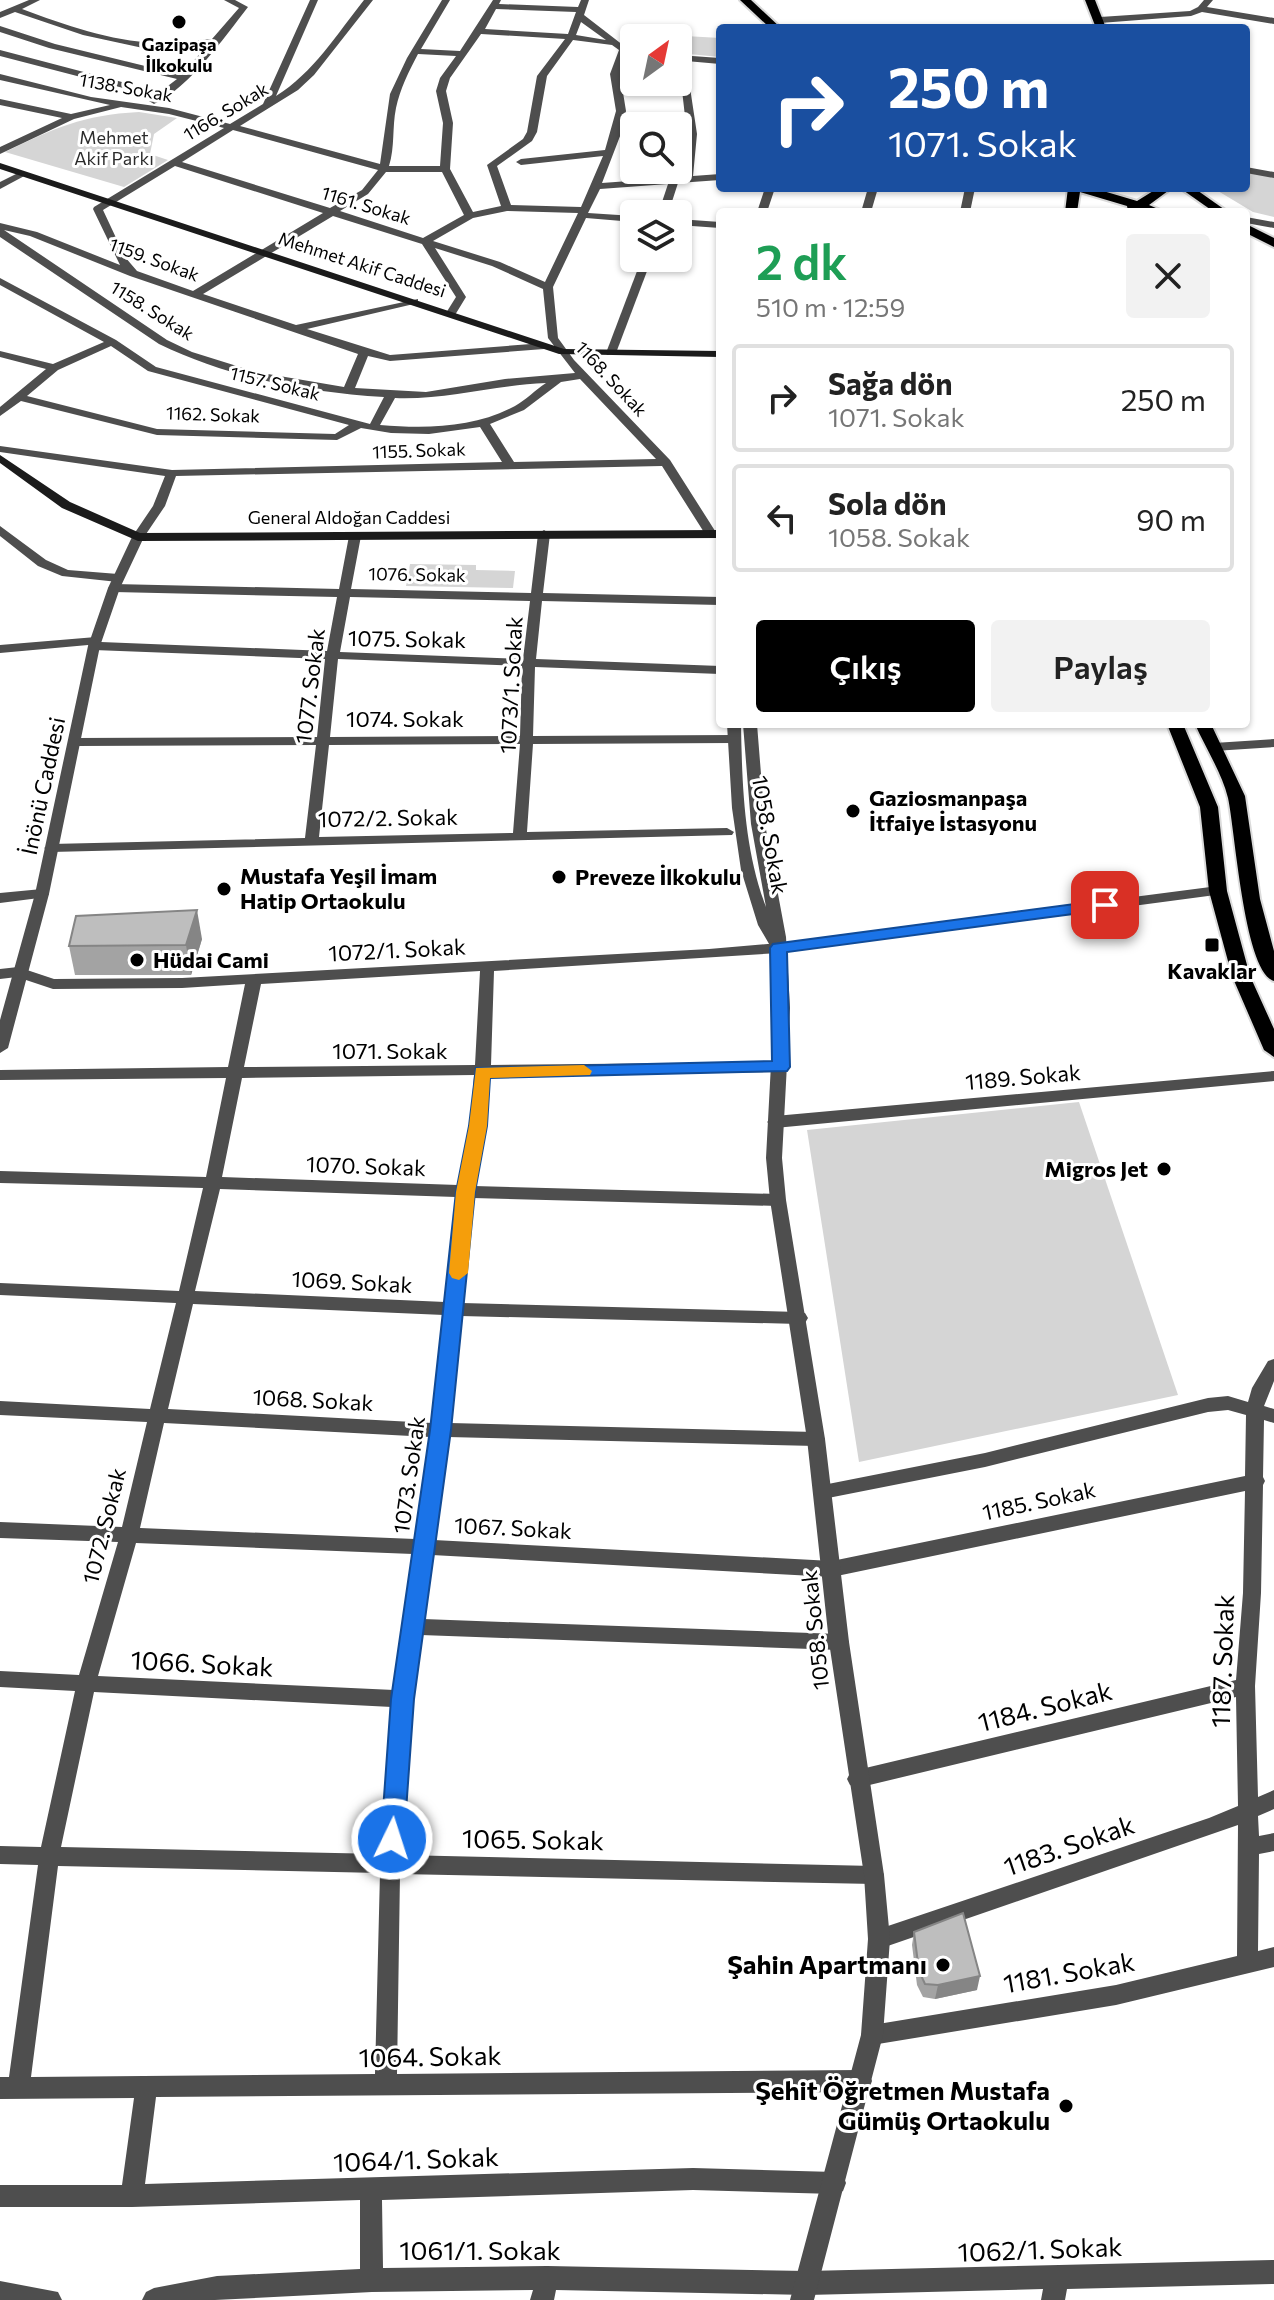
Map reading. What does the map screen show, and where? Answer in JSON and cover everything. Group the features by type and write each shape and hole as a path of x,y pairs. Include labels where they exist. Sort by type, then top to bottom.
{"main road":[{"path":"745,0 772,24"},
{"path":"1090,0 1100,24"},
{"name":"Mehmet Akif Caddesi","path":"0,166 563,352 716,351"},
{"path":"1090,192 1129,208"},
{"path":"1133,208 1161,192"},
{"path":"1192,192 1215,208"},
{"path":"1250,230 1274,243"},
{"path":"1250,244 1274,253"},
{"name":"General Aldoğan Caddesi","path":"0,458 66,505 138,537 716,534"},
{"path":"1177,728 1209,807 1218,891 1241,976 1274,1050"},
{"path":"1205,728 1236,796 1258,934 1274,975"},
{"path":"1186,749 1214,747"}],"street":[{"path":"0,15 36,0"},
{"path":"143,107 163,96 184,78 217,42 244,7 228,0"},
{"path":"267,105 314,0"},
{"name":"1166. Sokak","path":"110,201 295,88 311,73 369,0"},
{"path":"195,294 365,192 386,169 393,97 446,0"},
{"path":"1100,24 1191,13 1201,9 1209,0"},
{"path":"470,216 445,169 448,123 441,91 445,78 496,3 583,9 620,43"},
{"path":"15,9 97,35 149,44 217,42"},
{"path":"507,208 492,165 527,141 532,132 542,76 571,37 583,9"},
{"path":"1201,9 1274,21"},
{"path":"0,29 52,46 184,78"},
{"path":"479,31 571,37 620,47"},
{"path":"417,51 462,54"},
{"path":"0,53 163,96"},
{"path":"692,59 716,61"},
{"path":"548,287 610,152 621,111 615,74 620,66"},
{"name":"1138. Sokak","path":"0,77 91,100 143,107 232,127 386,169 445,169"},
{"path":"2,104 71,117"},
{"path":"0,151 71,117 124,105"},
{"path":"521,162 610,152"},
{"name":"1161. Sokak","path":"173,162 496,264 548,287"},
{"path":"1250,171 1274,175"},
{"path":"0,186 23,174"},
{"path":"692,179 716,177"},
{"path":"596,186 627,184"},
{"path":"110,201 98,209 120,258 134,274"},
{"path":"451,313 461,297 425,241 470,216 507,208 620,217"},
{"path":"1250,221 1274,225"},
{"path":"692,223 716,225"},
{"name":"1159. Sokak","path":"0,226 77,250 134,274 364,352 390,358 544,346"},
{"name":"1158. Sokak","path":"0,232 185,354 252,373 391,395 428,395 515,381 555,382"},
{"path":"611,353 642,272"},
{"name":"1157. Sokak","path":"0,281 112,342 152,369 373,428 405,431 463,427 521,407 555,382"},
{"name":"1168. Sokak","path":"548,287 553,338 583,375 666,462 716,534"},
{"path":"297,328 414,301"},
{"path":"0,413 54,368 112,342"},
{"path":"349,389 364,352"},
{"path":"0,354 54,368"},
{"path":"152,369 185,354"},
{"path":"555,382 583,375"},
{"path":"373,428 391,395"},
{"name":"1162. Sokak","path":"20,398 131,426 190,435 337,437 358,425"},
{"path":"482,421 511,467"},
{"name":"1155. Sokak","path":"0,449 144,472 172,473 666,462"},
{"name":"İnönü Caddesi","path":"0,1048 18,972 42,894 95,644 116,583 138,537 159,506 172,473"},
{"name":"1076. Sokak","path":"0,530 42,563 66,573 116,583 716,601"},
{"name":"1073/1. Sokak","path":"520,837 528,740 529,662 544,534"},
{"name":"1077. Sokak","path":"312,841 332,658 355,536"},
{"name":"1075. Sokak","path":"0,649 95,644 332,658 716,670"},
{"name":"1058. Sokak","path":"734,732 734,781 756,903 763,925 779,948"},
{"name":"1074. Sokak","path":"76,742 528,740 750,732"},
{"name":"1058. Sokak","path":"750,732 759,830 779,948 781,1067 775,1122 778,1200 816,1439 857,1779 874,1875 879,1939 872,2035 804,2292"},
{"path":"1214,747 1274,743"},
{"path":"743,831 759,830"},
{"name":"1072/2. Sokak","path":"51,848 727,832"},
{"name":"1072/1. Sokak","path":"18,972 53,984 254,979 779,948 1218,891"},
{"path":"0,898 42,894"},
{"name":"1073. Sokak","path":"386,2085 390,1865 402,1699 415,1627 440,1430 465,1192 478,1126 487,967"},
{"path":"0,974 18,972"},
{"name":"1072. Sokak","path":"9,2088 49,1856 86,1684 129,1535 213,1182 254,979"},
{"name":"1071. Sokak","path":"0,1075 482,1073 781,1067"},
{"name":"1189. Sokak","path":"775,1122 1274,1076"},
{"name":"1070. Sokak","path":"0,1177 778,1200"},
{"name":"1069. Sokak","path":"0,1289 455,1309 799,1318"},
{"name":"1187. Sokak","path":"1247,1963 1249,1847 1245,1686 1256,1481 1265,1412 1261,1388 1274,1366"},
{"path":"823,1492 985,1460 1208,1405 1228,1403 1265,1412"},
{"name":"1068. Sokak","path":"0,1408 440,1430 816,1439"},
{"name":"1185. Sokak","path":"832,1569 1256,1481"},
{"name":"1067. Sokak","path":"0,1530 423,1547 832,1569"},
{"path":"415,1627 839,1642"},
{"name":"1066. Sokak","path":"0,1679 402,1699"},
{"name":"1184. Sokak","path":"857,1779 1245,1686"},
{"name":"1183. Sokak","path":"879,1939 1214,1826 1274,1799"},
{"path":"1249,1847 1274,1842"},
{"name":"1065. Sokak","path":"0,1855 874,1875"},
{"name":"1181. Sokak","path":"872,2035 1116,1995 1274,1957"},
{"name":"1064. Sokak","path":"9,2088 861,2081"},
{"path":"132,2196 146,2088"},
{"name":"1064/1. Sokak","path":"0,2196 132,2196 693,2179 835,2183"},
{"path":"371,2189 372,2280"},
{"name":"1062/1. Sokak","path":"804,2292 1055,2289 1274,2272"},
{"name":"1061/1. Sokak","path":"154,2300 217,2288 372,2280 544,2289 804,2292"},
{"path":"0,2293 50,2300"}],"green space":[{"path":"692,36 716,38 716,57 692,54"},
{"name":"Mehmet Akif Parkı","path":"139,112 177,118 154,134 150,154 168,160 124,187 5,152 69,124 101,116"},
{"path":"1250,173 1274,177 1274,217 1246,208 1220,192 1250,192"},
{"path":"410,564 476,565 476,570 515,571 513,588 406,586"},
{"path":"1079,1102 1178,1395 859,1462 807,1130"}],"building":[{"path":"197,910 186,945 69,946 76,916"},
{"name":"Şahin Apartmanı","path":"963,1913 980,1976 938,1985 925,1984 919,1971 914,1932"}],"slow traffic":[{"path":"459,1273 465,1192 478,1126 482,1073 584,1071"}],"place":[{"name":"Gazipaşa İlkokulu","path":"179,22"},
{"name":"Gaziosmanpaşa İtfaiye İstasyonu","path":"853,811"},
{"name":"Preveze İlkokulu","path":"559,877"},
{"name":"Mustafa Yeşil İmam Hatip Ortaokulu","path":"224,889"},
{"name":"Kavaklar","path":"1212,945"},
{"name":"Hüdai Cami","path":"137,960"},
{"name":"Migros Jet","path":"1164,1169"},
{"name":"Şahin Apartmanı","path":"943,1965"},
{"name":"Şehit Öğretmen Mustafa Gümüş Ortaokulu","path":"1066,2106"}],"route":[{"path":"392,1839 402,1699 415,1627 455,1309 465,1192 478,1126 482,1073 781,1067 779,948 1105,905"}]}
